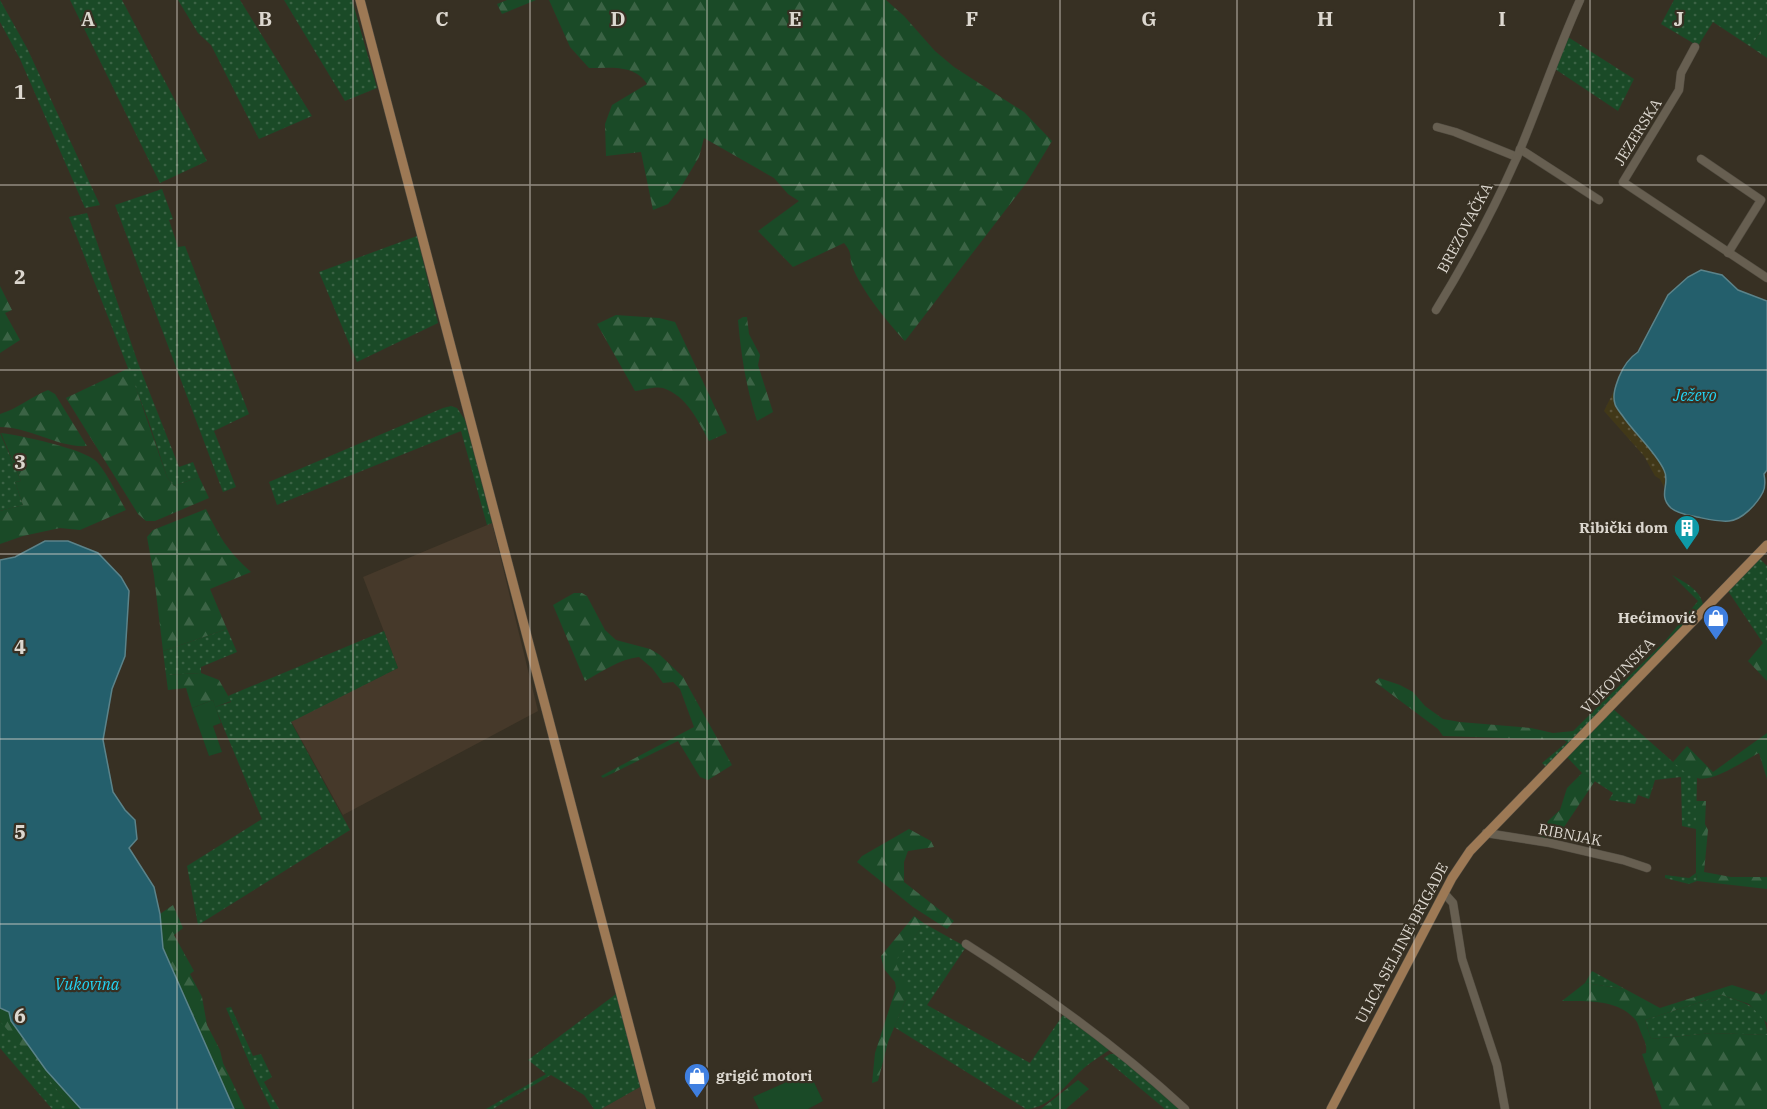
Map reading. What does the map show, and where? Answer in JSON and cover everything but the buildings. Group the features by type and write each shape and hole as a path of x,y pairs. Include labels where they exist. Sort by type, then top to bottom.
{"main road":[{"path":"360,0 651,1109"},
{"name":"VUKOVINSKA","path":"1566,751 1767,545"},
{"name":"ULICA SELJINE BRIGADE","path":"1331,1109 1462,861 1566,751"}],"street":[{"name":"BREZOVAČKA","path":"1436,310 1481,229 1518,153 1580,0"},
{"name":"JEZERSKA","path":"1695,47 1681,73 1679,90 1623,182 1767,278"},
{"path":"1437,127 1518,153 1599,200"},
{"path":"1701,159 1761,200 1728,253"},
{"name":"RIBNJAK","path":"1486,833 1550,843 1647,868"},
{"path":"1444,893 1453,903 1462,959 1497,1065 1505,1109"},
{"path":"966,944 1099,1036 1185,1109"}],"shaded area":[{"path":"492,523 538,711 343,815 291,721 398,668 363,577"},
{"path":"640,1087 645,1109 601,1109 632,1091"}],"green space":[{"path":"0,0 27,48 100,205 85,208 20,59 0,22"},
{"path":"70,0 122,0 207,161 160,183"},
{"path":"178,0 240,0 312,116 259,139 211,45 198,33"},
{"path":"284,0 352,0 377,88 345,101"},
{"path":"507,0 536,0 502,14 497,4"},
{"path":"549,0 886,0 904,16 935,51 954,67 1024,112 1052,141 1027,182 905,341 883,316 863,287 853,268 849,250 844,243 793,267 758,231 799,201 788,194 774,178 704,138 699,157 681,187 668,204 653,210 641,152 606,156 605,124 612,105 647,84 636,73 629,70 589,68 570,47"},
{"path":"1674,0 1767,0 1767,21 1751,47 1713,22 1698,46 1661,24"},
{"path":"1767,21 1767,58 1751,47"},
{"path":"1568,37 1634,79 1618,111 1555,69"},
{"path":"162,189 173,219 169,220 178,247 185,246 249,414 214,431 236,487 223,492 115,205"},
{"path":"87,213 138,363 179,467 193,462 199,477 174,486 167,477 149,422 69,217"},
{"path":"417,236 438,323 357,362 319,272"},
{"path":"0,286 12,310 5,313 20,340 0,353"},
{"path":"616,315 659,318 675,322 727,433 709,441 691,410 679,397 663,388 635,391 597,324"},
{"path":"747,317 749,334 760,355 758,365 773,412 757,421 747,383 741,346 738,320"},
{"path":"129,368 167,477 174,486 199,477 209,498 155,521 146,521 138,514 66,398"},
{"path":"48,390 55,394 87,446 65,444 22,430 0,427 0,414"},
{"path":"451,406 457,408 465,420 492,523 487,525 461,431 277,505 269,482"},
{"path":"0,433 21,481 15,482 23,505 0,511"},
{"path":"1,433 51,443 89,456 104,471 126,510 80,530 60,528 23,536 0,544 0,511 23,505 15,482 21,481"},
{"path":"206,509 225,543 251,572 210,589 227,629 163,651 147,537 153,530"},
{"path":"1759,558 1767,566 1767,643 1763,643 1728,591"},
{"path":"1672,575 1695,591 1703,605 1546,767 1542,763 1567,742 1564,740 1665,641 1698,601"},
{"path":"574,593 587,596 605,630 616,640 650,649 660,655 683,677 732,765 708,780 700,777 678,741 603,778 601,776 694,727 680,689 673,682 663,683 652,668 639,657 618,663 585,681 553,605"},
{"path":"227,629 237,652 201,667 201,673 166,675 163,651"},
{"path":"384,631 398,668 291,722 350,830 198,925 187,866 262,819 215,707 231,702 228,696"},
{"path":"1763,643 1767,643 1767,681 1748,661"},
{"path":"201,673 219,680 231,701 215,707 213,700 192,708 186,688 168,690 166,675"},
{"path":"1379,678 1413,692 1425,706 1443,719 1531,728 1553,733 1574,731 1564,740 1443,736 1438,729 1375,682"},
{"path":"213,700 221,723 213,726 222,752 209,756 192,708"},
{"path":"1612,708 1673,762 1697,778 1696,829 1682,826 1681,777 1655,780 1649,799 1638,795 1635,804 1609,800 1613,793 1582,773 1566,756"},
{"path":"1767,733 1767,779 1759,753 1720,774 1704,779 1690,775 1673,762 1687,746 1713,772"},
{"path":"1582,773 1595,781 1554,842 1539,839 1548,821 1560,810 1567,788"},
{"path":"1696,801 1706,801 1705,824 1708,830 1704,872 1731,877 1767,877 1767,889 1697,881"},
{"path":"909,829 931,841 934,847 908,851 904,862 904,882 954,921 947,929 913,907 857,862 862,856"},
{"path":"1696,873 1697,881 1689,884 1665,878 1665,875 1689,878"},
{"path":"173,905 183,928 174,935 194,971 190,974 202,997 207,1025 245,1109 234,1109 163,948 160,914"},
{"path":"914,916 925,924 895,961 906,988 906,999 888,1042 878,1081 872,1083 875,1053 896,988 895,982 884,969 881,956"},
{"path":"925,924 966,947 927,1005 1030,1063 1063,1015 1111,1049 1087,1065 1058,1094 1043,1105 1026,1109 894,1027 906,999 901,976 894,961"},
{"path":"1592,971 1625,989 1585,983"},
{"path":"1585,983 1625,989 1660,1008 1732,985 1763,995 1767,990 1767,1023 1749,1004 1722,995 1645,1020 1651,1039 1712,1033 1767,1035 1767,1109 1662,1109 1642,1054 1646,1053 1645,1042 1637,1022 1630,1014 1613,1005 1603,1003 1562,1001"},
{"path":"616,994 640,1087 601,1109 594,1109 584,1095 551,1075 493,1109 486,1109 546,1074 528,1060"},
{"path":"1722,995 1746,1004 1759,1012 1766,1026 1767,1035 1712,1033 1651,1039 1645,1020"},
{"path":"231,1007 253,1056 261,1054 272,1077 264,1082 279,1109 271,1109 255,1076 226,1008"},
{"path":"0,1008 9,1012 46,1070 81,1109 73,1109 0,1021"},
{"path":"0,1021 73,1109 52,1109 0,1048"},
{"path":"1110,1054 1116,1054 1182,1109 1165,1109 1104,1058"},
{"path":"809,1072 823,1101 808,1109 759,1109 753,1097"},
{"path":"1078,1080 1089,1089 1066,1109 1041,1109"}],"sand":[{"path":"1614,391 1615,404 1663,467 1666,475 1664,487 1644,456 1604,411"}],"water":[{"name":"Ježevo","path":"1701,270 1722,275 1738,290 1767,301 1767,470 1764,474 1765,488 1749,511 1729,521 1687,515 1671,508 1664,494 1666,475 1664,470 1618,410 1614,401 1622,370 1638,352 1668,295 1688,277"},
{"name":"Vukovina","path":"45,541 68,541 98,553 121,577 129,591 125,656 112,689 103,740 113,792 135,820 137,839 129,848 154,887 160,914 163,948 234,1109 81,1109 46,1070 11,1021 9,1012 0,1008 0,560 15,557"}],"place":[{"name":"Ribički dom","path":"1687,551"},
{"name":"Hećimović","path":"1716,641"},
{"name":"grigić motori","path":"697,1099"}]}
